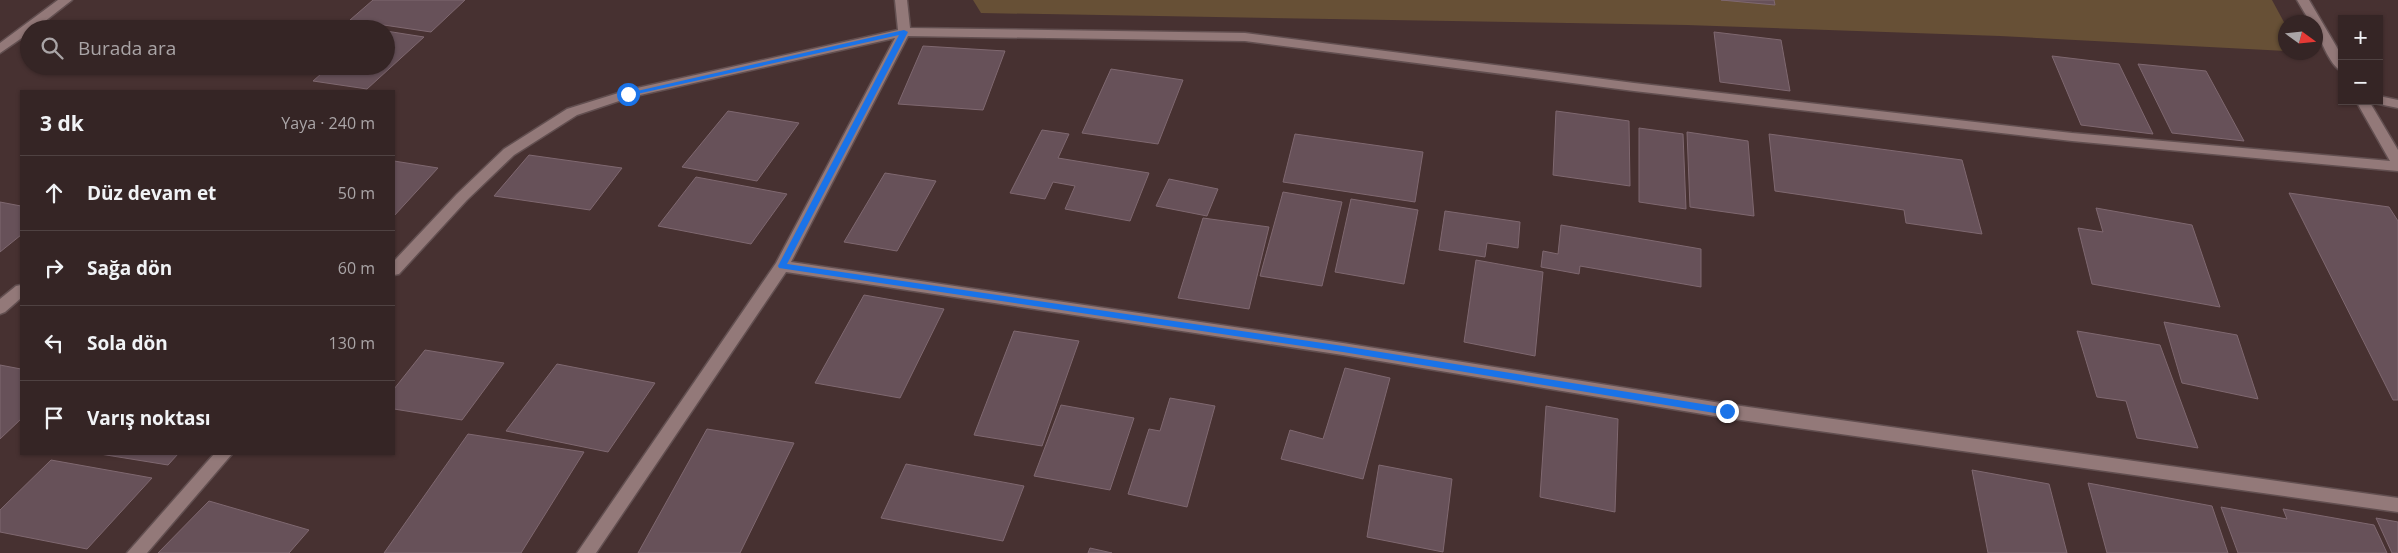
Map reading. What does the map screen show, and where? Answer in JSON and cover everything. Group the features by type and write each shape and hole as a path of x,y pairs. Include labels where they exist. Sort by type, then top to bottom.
{"street":[{"path":"39,20 66,0"},
{"path":"586,553 782,266 904,32 901,0"},
{"path":"2303,0 2338,60"},
{"path":"395,269 462,197 509,152 572,112 628,94 904,32 1245,36 1634,87 2072,137 2398,166"},
{"path":"0,49 20,34"},
{"path":"2383,101 2398,104"},
{"path":"2364,105 2398,162"},
{"path":"782,266 1343,349 1727,411 2398,505"},
{"path":"0,308 20,291"},
{"path":"136,553 223,455"}],"shaded area":[{"path":"973,0 2272,0 2280,15 2278,15 2278,51 2000,36 1687,25 981,13"}],"building":[{"path":"373,0 465,0 431,32 395,27 395,20 350,20"},
{"path":"1721,0 1774,0 1775,5"},
{"path":"395,32 424,37 395,63"},
{"path":"1714,32 1781,40 1790,91 1720,82"},
{"path":"923,46 1005,51 983,110 898,104"},
{"path":"2052,56 2119,64 2153,134 2081,125"},
{"path":"2138,64 2206,71 2244,141 2172,133"},
{"path":"1111,69 1183,80 1158,144 1082,133"},
{"path":"320,75 382,75 367,89 313,81"},
{"path":"728,111 799,123 757,181 682,167"},
{"path":"1556,111 1629,121 1630,186 1553,175"},
{"path":"1639,128 1683,134 1686,209 1639,202"},
{"path":"1042,130 1069,134 1058,158 1149,173 1130,221 1065,209 1075,186 1053,182 1045,199 1010,193"},
{"path":"1687,132 1748,141 1754,216 1690,207"},
{"path":"1295,134 1423,152 1415,202 1283,182"},
{"path":"1769,134 1962,160 1982,234 1906,223 1904,210 1775,191"},
{"path":"529,155 622,168 590,210 494,196"},
{"path":"395,161 438,168 395,215"},
{"path":"885,173 936,181 897,251 844,242"},
{"path":"696,177 787,194 751,244 658,226"},
{"path":"1169,179 1218,189 1207,216 1156,206"},
{"path":"1283,192 1342,202 1322,286 1260,276"},
{"path":"2289,193 2389,207 2398,221 2398,400 2393,400"},
{"path":"1351,199 1418,210 1404,284 1335,272"},
{"path":"0,202 20,206 20,236 0,252"},
{"path":"2096,208 2192,225 2220,307 2092,284 2078,228 2103,232"},
{"path":"1445,211 1520,222 1518,248 1487,243 1485,257 1439,250"},
{"path":"1203,218 1269,227 1249,309 1178,298"},
{"path":"1561,225 1701,249 1701,287 1580,266 1579,274 1541,267 1543,251 1558,254"},
{"path":"1476,260 1543,272 1535,356 1464,342"},
{"path":"864,295 944,309 900,398 815,383"},
{"path":"2164,322 2237,335 2258,399 2182,383"},
{"path":"1014,331 1079,341 1042,446 974,435"},
{"path":"2077,331 2160,345 2198,448 2137,438 2126,401 2097,397"},
{"path":"425,350 504,363 462,420 395,409 395,388"},
{"path":"557,364 655,383 608,452 506,431"},
{"path":"0,365 20,369 20,420 0,439"},
{"path":"1345,368 1390,378 1363,479 1281,459 1290,430 1323,439"},
{"path":"1170,398 1215,406 1187,507 1128,494 1149,429 1160,431"},
{"path":"1061,405 1134,418 1110,490 1034,476"},
{"path":"1546,406 1618,419 1615,512 1540,497"},
{"path":"707,429 794,443 740,553 638,553"},
{"path":"468,434 584,452 521,553 384,553"},
{"path":"106,455 177,455 168,465"},
{"path":"51,460 152,478 87,549 0,532 0,510"},
{"path":"906,464 1024,486 1003,541 881,518"},
{"path":"1379,465 1452,479 1443,552 1367,537"},
{"path":"1972,470 2049,484 2067,553 1988,553"},
{"path":"2088,483 2212,506 2228,553 2107,553"},
{"path":"209,501 309,530 289,553 158,553"},
{"path":"2221,507 2287,519 2283,509 2374,525 2387,553 2238,553"},
{"path":"2376,518 2398,522 2398,553 2392,553"},
{"path":"1090,548 1112,553 1088,553"}],"route":[{"path":"628,94 904,32 782,266 1343,349 1727,411"}]}
